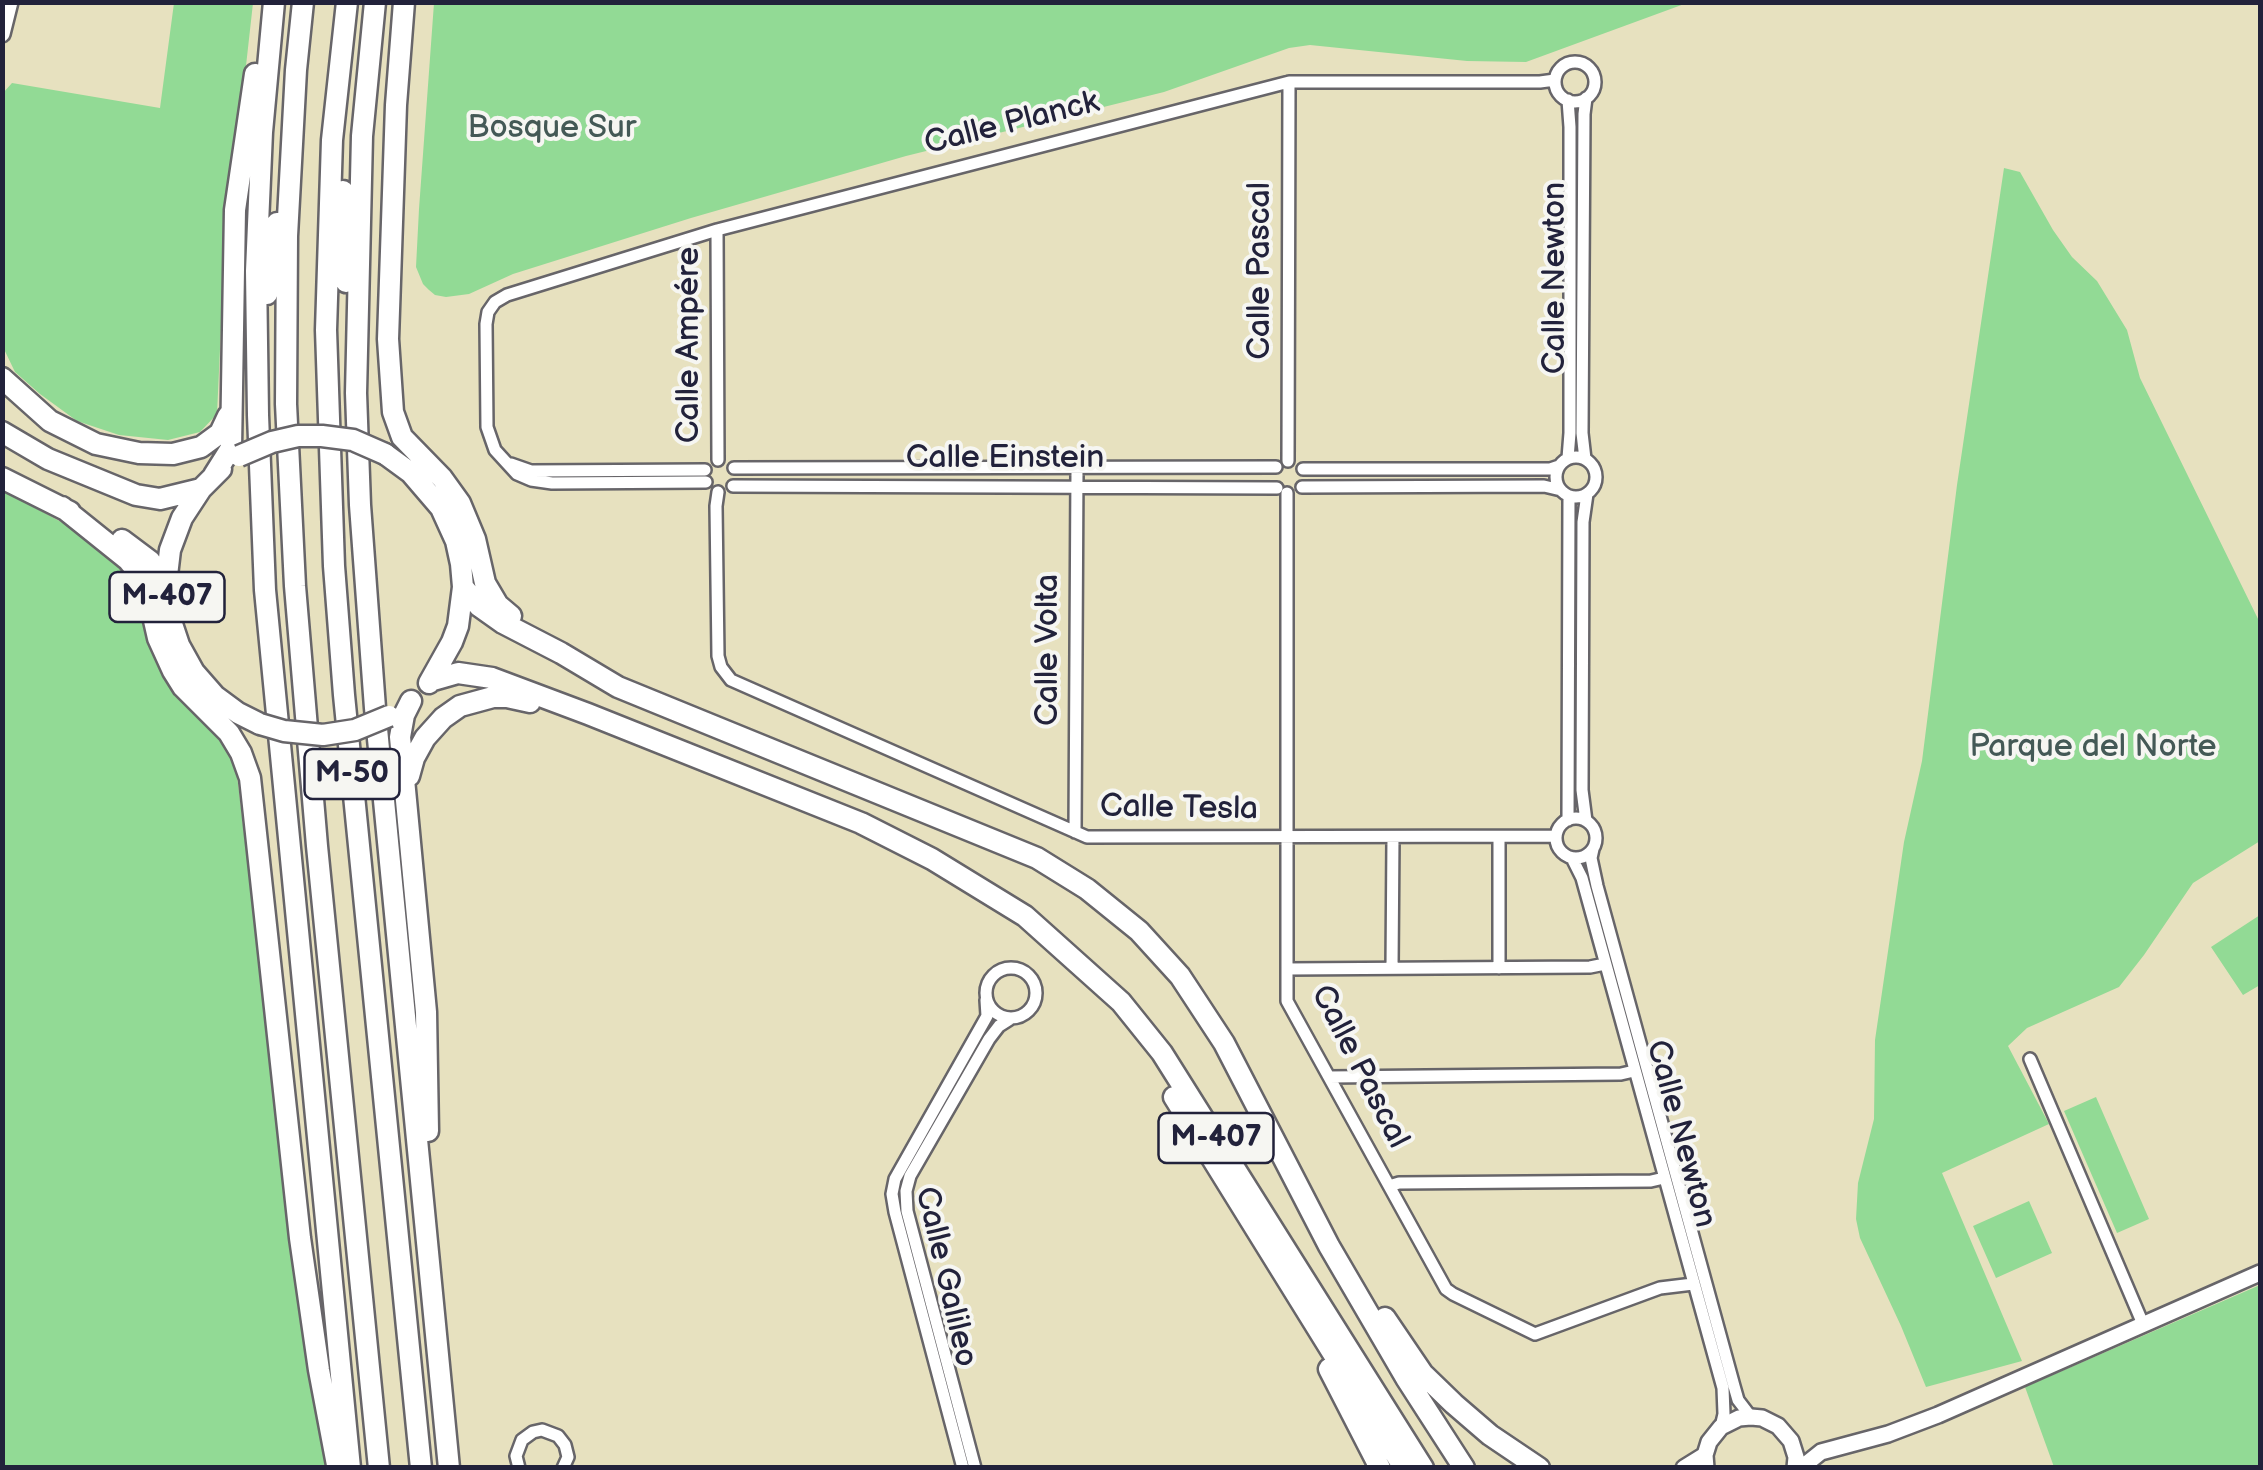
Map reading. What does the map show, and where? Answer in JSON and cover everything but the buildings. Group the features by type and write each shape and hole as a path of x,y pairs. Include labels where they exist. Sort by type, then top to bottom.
{"highway":[{"path":"207,482 230,448 236,210 267,2"},
{"path":"274,2 262,132 257,251 258,415 266,590 350,1468"},
{"name":"M-50","path":"303,2 290,168 286,404 295,586 379,1468"},
{"name":"M-50","path":"347,2 332,140 326,330 334,566 421,1468"},
{"path":"356,393 362,136 375,2"},
{"path":"392,459 385,420 396,105 404,2"},
{"path":"339,79 348,320 375,708 450,1468"},
{"path":"258,415 264,308 282,188 290,168"},
{"path":"388,339 392,412 402,437 442,478 460,504 476,539 490,594 507,613 561,653"},
{"path":"2,378 50,420 96,444 140,453 173,454 201,447 220,433 232,399"},
{"name":"M-407","path":"2,432 48,459 136,495 160,499 207,482"},
{"name":"M-407","path":"298,436 353,440 392,459 430,492 448,521 461,564 462,611 452,642 430,681 389,716 355,730 322,735 284,732 238,713 215,696 194,672 169,615 166,584 170,550 182,518 207,482 239,456 272,442 298,436"},
{"name":"M-407","path":"2,478 128,544 150,561 166,584"},
{"path":"62,508 128,560 141,576 158,638 172,671 222,724 241,753 250,778 300,1238 338,1468"},
{"name":"M-407","path":"463,587 479,606 504,623 618,687 1036,858 1087,889 1139,931 1180,976 1224,1042 1328,1246 1464,1468"},
{"name":"M-407","path":"430,681 458,673 492,678 588,714 861,823 1025,916 1122,1002 1162,1053 1423,1468"},
{"path":"405,787 425,738 460,706 507,697 588,714"},
{"path":"410,701 400,736 426,1012 428,1157 438,1278 436,1322"},
{"path":"238,713 252,750 265,909"},
{"name":"M-407","path":"946,868 1085,981 1117,1013 1153,1064 1404,1468"},
{"name":"M-407","path":"1328,1246 1354,1268 1423,1374 1490,1435 1539,1468"},
{"name":"M-407","path":"1296,1294 1326,1364 1380,1468"}],"street":[{"path":"2,34 10,2"},
{"path":"1579,62 1590,69 1595,81 1586,98 1574,102 1558,92 1557,73 1566,64 1579,62"},
{"name":"Calle Planck","path":"705,476 531,471 506,463 495,450 487,426 486,324 495,302 716,230 1288,82 1555,80"},
{"name":"Calle Pascal","path":"1282,464 1288,82"},
{"name":"Calle Newton","path":"1585,459 1582,432 1586,98"},
{"name":"Calle Newton","path":"1564,462 1570,433 1568,100"},
{"name":"Calle Ampére","path":"716,230 718,460"},
{"path":"1304,469 1550,469 1577,457 1592,464 1596,478 1587,494 1583,522 1582,790 1586,822 1596,835 1592,849 1583,857 1572,858 1557,845 1559,828 1573,818 1586,822"},
{"path":"714,460 723,460 734,468 733,486 722,492 714,491 705,476 714,460"},
{"path":"1564,462 1556,475 1565,493 1568,820"},
{"path":"1302,488 1304,469 1297,463 1282,464 1273,478 1282,490 1293,493 1302,488 1544,486 1578,497 1587,494"},
{"name":"Calle Einstein","path":"734,468 1282,464"},
{"name":"Calle Volta","path":"1075,832 1077,468"},
{"name":"Calle Einstein","path":"733,486 1282,490"},
{"name":"Calle Pascal","path":"1282,490 1287,1001 1446,1289 1535,1334 1660,1288 1693,1284"},
{"name":"Calle Tesla","path":"718,492 718,656 731,680 1087,837 1556,836"},
{"path":"1499,837 1500,968"},
{"path":"1392,968 1393,838"},
{"name":"Calle Newton","path":"1592,849 1596,886 1734,1386 1738,1400 1751,1417"},
{"name":"Calle Newton","path":"1572,858 1582,878 1722,1388 1721,1427"},
{"path":"1286,969 1590,968 1605,964"},
{"path":"1012,968 1023,971 1034,984 1036,1000 1027,1013 1010,1019 996,1015 985,991 992,976 1012,968"},
{"name":"Calle Galileo","path":"962,1468 892,1194 895,1179 987,1016 986,1000"},
{"name":"Calle Galileo","path":"975,1468 907,1211 906,1192 910,1176 990,1040 999,1026 1010,1019"},
{"path":"2030,1060 2143,1324"},
{"path":"1329,1077 1634,1072"},
{"path":"1389,1186 1664,1178"},
{"path":"1684,1468 1705,1461 1710,1442 1721,1427 1751,1417 1778,1426 1791,1442 1798,1468 1821,1452 1921,1421 2260,1273"},
{"path":"520,1468 518,1448 533,1432 558,1436 565,1444 566,1462 580,1468"},
{"path":"1791,1442 1839,1446"}],"green space":[{"name":"Bosque Sur","path":"434,2 1687,3 1526,62 1467,61 1310,45 1289,48 1164,92 906,156 513,274 469,294 446,297 435,295 423,284 416,267"},
{"path":"174,3 253,3 224,263 217,414 200,432 168,440 119,435 77,421 15,372 3,347 3,93 12,83 160,108"},
{"name":"Parque del Norte","path":"2004,168 2020,172 2053,230 2072,257 2097,281 2127,330 2140,378 2260,623 2260,841 2193,883 2119,987 2027,1028 2008,1046 2049,1124 1942,1173 2022,1361 1926,1387 1860,1238 1856,1219 1858,1183 1874,1119 1875,1040 1904,842 1922,761 1957,485"},
{"path":"2,490 76,530 115,559 221,734 236,767 288,1200 331,1467 3,1467"},
{"path":"2260,915 2260,985 2243,995 2211,947"},
{"path":"2096,1097 2149,1219 2117,1233 2064,1111"},
{"path":"2029,1201 2052,1253 1996,1278 1973,1226"},
{"path":"2260,1285 2260,1467 2054,1467 2025,1387"}]}
